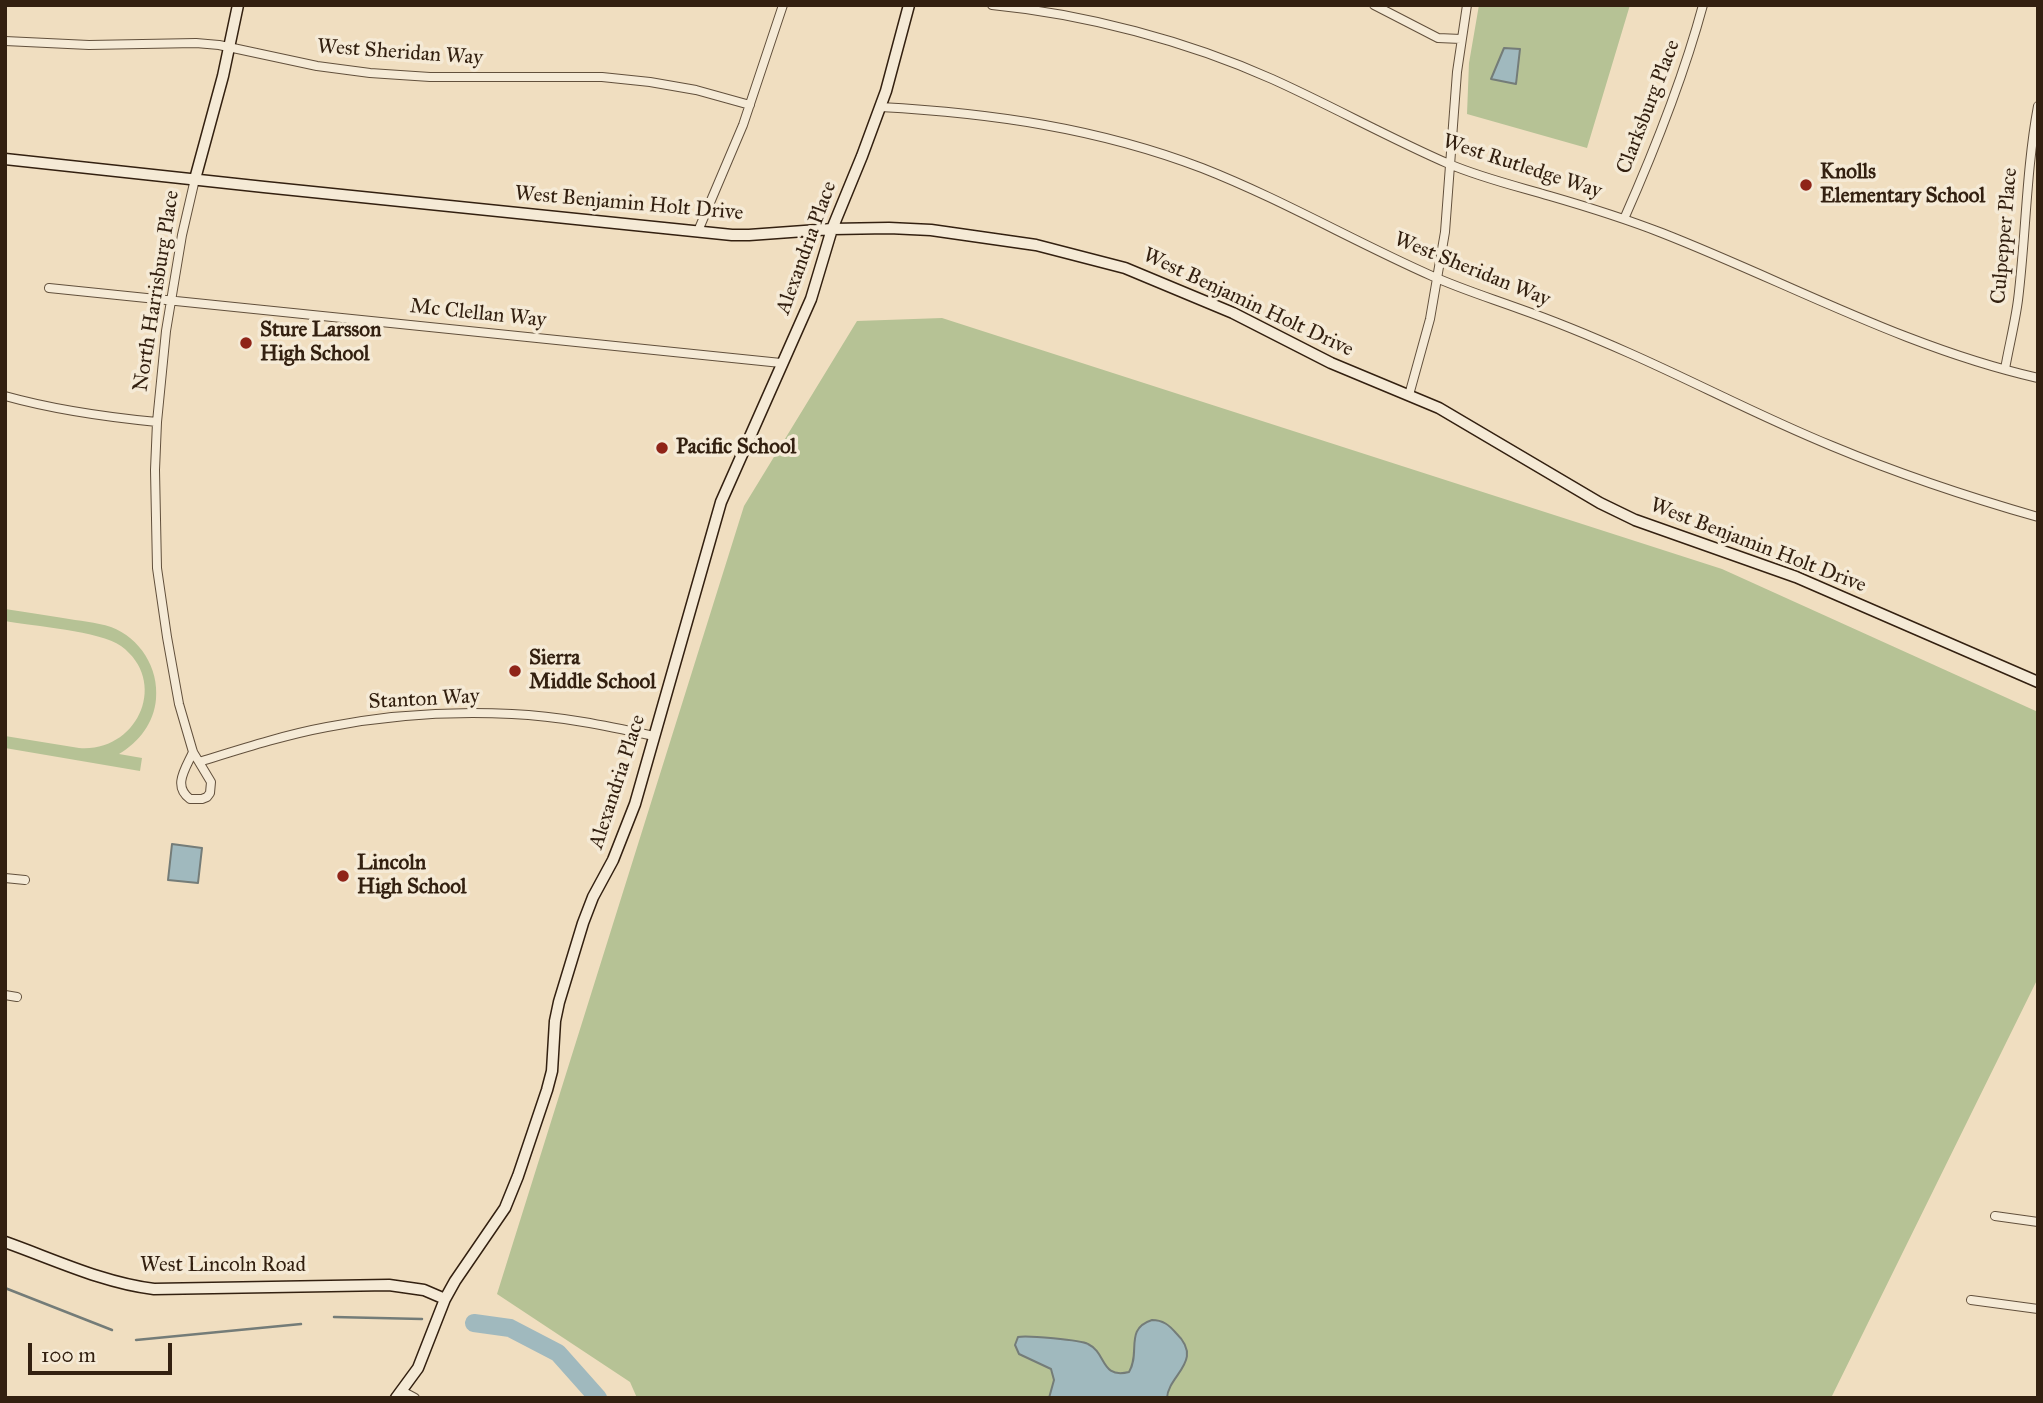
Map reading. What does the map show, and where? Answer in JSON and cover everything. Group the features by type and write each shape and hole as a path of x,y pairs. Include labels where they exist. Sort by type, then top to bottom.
{"main road":[{"name":"North Harrisburg Place","path":"195,179 238,5"},
{"name":"Alexandria Place","path":"399,1394 418,1368 445,1299 505,1208 518,1176 552,1071 557,1011 583,923 627,828 721,502 811,299 832,229 880,107 909,5"},
{"name":"West Benjamin Holt Drive","path":"5,159 749,235 832,229 938,231 1036,244 1088,257 1125,268 1183,291 1331,363 1439,408 1600,503 1635,520 1796,577 2038,682"},
{"name":"West Lincoln Road","path":"5,1242 102,1277 143,1288 390,1285 424,1290 445,1299"}],"street":[{"path":"698,231 750,105 783,5"},
{"name":"West Rutledge Way","path":"992,5 1112,27 1236,65 1328,104 1418,150 1478,176 1624,219 1710,252 1892,332 1945,351 2038,378"},
{"path":"1374,5 1438,38 1461,39"},
{"path":"1409,395 1426,332 1445,233 1456,85 1467,5"},
{"name":"Clarksburg Place","path":"1624,219 1659,139 1703,5"},
{"name":"West Sheridan Way","path":"5,41 89,45 196,43 370,73 430,77 571,75 650,82 696,90 750,105"},
{"name":"Culpepper Place","path":"2005,369 2018,301 2025,200 2038,106"},
{"name":"West Sheridan Way","path":"880,107 996,116 1045,124 1135,146 1205,169 1259,192 1368,247 1437,278 1599,340 1766,417 1884,467 2038,517"},
{"name":"North Harrisburg Place","path":"193,752 180,781 182,793 190,799 202,799 207,797 211,782 193,752 180,704 157,568 155,521 157,422 163,356 182,235 195,179"},
{"name":"Mc Clellan Way","path":"49,288 781,363"},
{"path":"5,397 60,410 157,422"},
{"name":"Stanton Way","path":"199,762 290,735 378,718 469,713 536,716 654,736"},
{"path":"5,878 25,880"},
{"path":"5,995 17,997"},
{"path":"1995,1216 2038,1222"},
{"path":"1971,1300 2038,1309"},
{"path":"399,1394 415,1398"}],"green space":[{"path":"1479,5 1630,5 1587,148 1467,114 1469,63"},
{"path":"942,318 1722,569 2038,712 2038,978 1831,1398 637,1398 630,1382 497,1294 744,506 857,321"},
{"path":"5,609 105,625 121,632 139,646 151,665 154,676 155,708 144,731 133,744 119,754 142,758 140,771 5,748 5,736 79,748 99,747 117,739 131,727 140,712 145,695 143,678 136,661 121,646 98,636 5,621"}],"water":[{"path":"1504,48 1520,49 1516,84 1491,79"},
{"path":"172,844 202,848 198,883 168,880"},
{"path":"1152,1320 1163,1322 1171,1328 1184,1343 1187,1352 1183,1367 1167,1398 1049,1398 1054,1380 1051,1369 1019,1354 1015,1345 1018,1337 1083,1342 1094,1348 1108,1369 1120,1373 1129,1372 1138,1329"}],"waterway":[{"path":"5,1288 112,1330"},
{"path":"334,1317 422,1319"},
{"path":"474,1323 510,1328 558,1353 598,1398"},
{"path":"136,1340 301,1324"}],"place":[{"name":"Knolls Elementary School","path":"1806,185"},
{"name":"Sture Larsson High School","path":"246,343"},
{"name":"Pacific School","path":"662,448"},
{"name":"Sierra Middle School","path":"515,671"},
{"name":"Lincoln High School","path":"343,876"}]}
